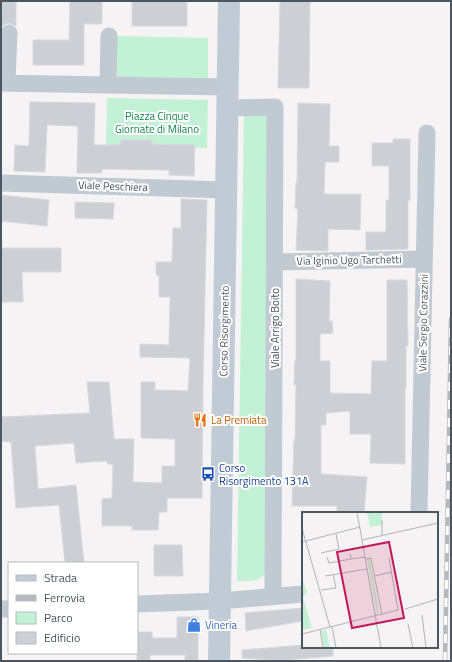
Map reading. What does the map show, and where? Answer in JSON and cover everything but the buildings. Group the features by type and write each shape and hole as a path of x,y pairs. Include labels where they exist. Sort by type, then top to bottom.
{"main road":[{"name":"Corso Risorgimento","path":"219,661 229,1"}],"street":[{"path":"8,33 4,83 108,85 227,98"},
{"path":"108,36 108,85"},
{"name":"Viale Arrigo Boito","path":"227,98 275,107 273,596"},
{"name":"Viale Sergio Corazzini","path":"419,512 427,133"},
{"name":"Viale Peschiera","path":"1,183 226,190"},
{"name":"Via Iginio Ugo Tarchetti","path":"275,262 424,259"},
{"path":"138,604 220,601 302,594"}],"green space":[{"path":"117,36 208,38 208,78 117,77"},
{"name":"Piazza Cinque Giornate di Milano","path":"107,98 208,100 207,148 106,146"},
{"path":"253,109 272,118 267,572 257,580 237,581 244,113"}],"railway":[{"path":"445,661 451,319"}],"place":[{"name":"La Premiata","path":"200,420"},
{"name":"Corso Risorgimento 131A","path":"208,474"},
{"name":"Vineria","path":"194,625"}]}
